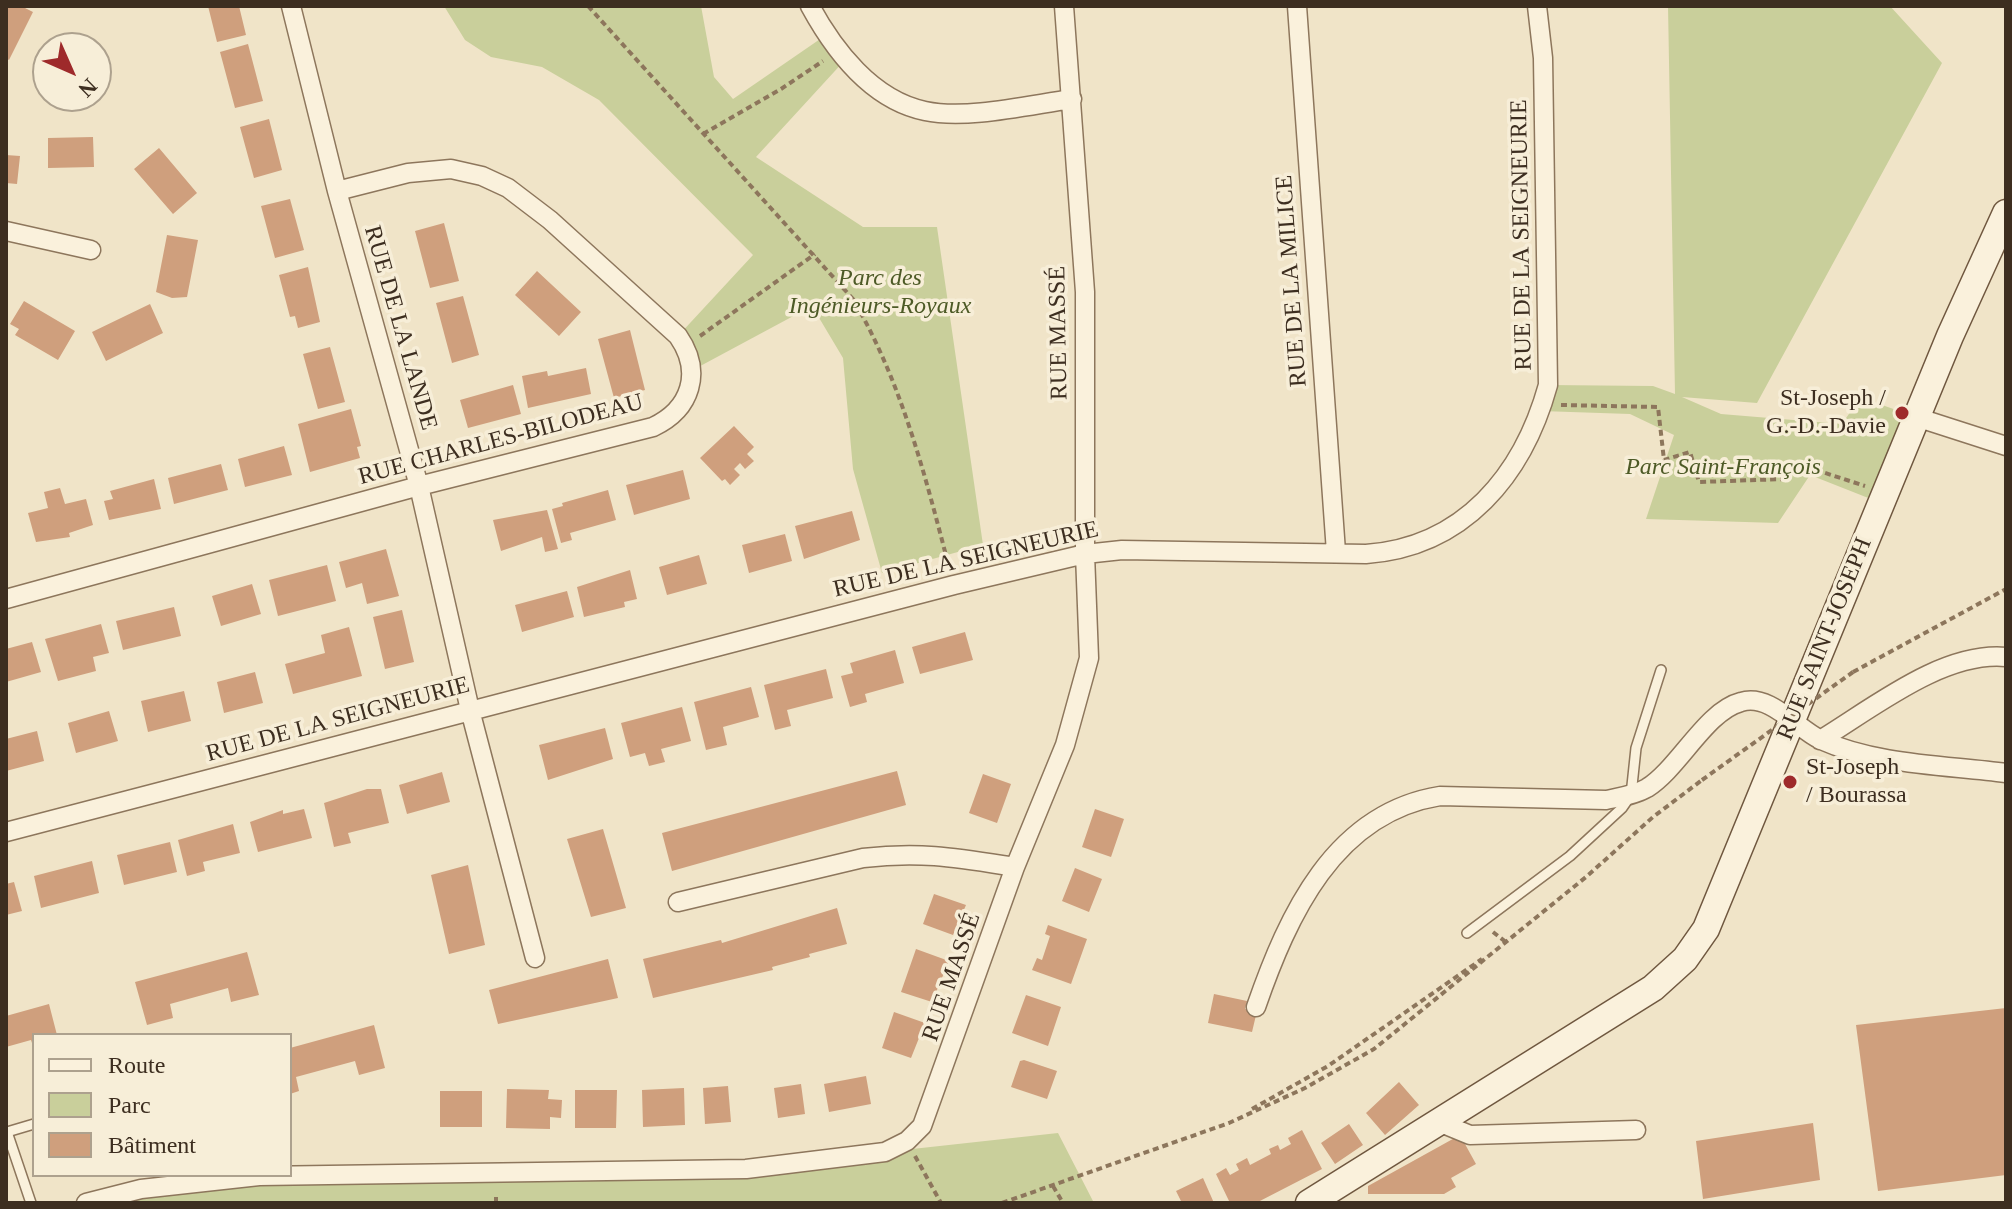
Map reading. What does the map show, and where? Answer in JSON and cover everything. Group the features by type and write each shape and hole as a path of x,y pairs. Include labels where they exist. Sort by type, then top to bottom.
{"street":[{"name":"RUE DE LA LANDE","path":"291,6 337,191 419,486 470,710 535,958"},
{"path":"810,6 838,50 877,88 926,112 979,111 1072,99"},
{"name":"RUE MASSÉ","path":"907,1141 922,1126 933,1103 1015,867 1065,745 1089,658 1085,554 1085,292 1064,6"},
{"name":"RUE DE LA MILICE","path":"1297,6 1336,552"},
{"name":"RUE DE LA SEIGNEURIE","path":"6,832 954,585 1085,554 1122,550 1401,551 1439,535 1470,514 1521,458 1548,385 1543,58 1537,6"},
{"path":"337,191 408,173 451,169 482,176 508,188 550,220 685,346"},
{"name":"RUE SAINT-JOSEPH","path":"1309,1203 1653,988 1685,959 1706,929 1885,493 1919,418 1950,336 2006,213"},
{"path":"6,231 91,250"},
{"name":"RUE CHARLES-BILODEAU","path":"6,599 419,486 653,427 673,418 685,401 691,371 685,346"},
{"path":"1919,418 2006,446"},
{"path":"1820,740 1942,667 1987,655 2006,657"},
{"path":"1256,1007 1285,933 1327,864 1371,820 1390,809 1440,796 1606,800 1631,795 1663,775 1725,709 1741,702 1766,704 1820,740 1863,755 2006,773"},
{"path":"678,902 888,855 928,853 1015,867"},
{"path":"1436,1121 1470,1135 1636,1130"},
{"path":"292,1176 746,1169 862,1157 885,1152 907,1141"},
{"path":"86,1203 141,1189 250,1177"}],"lane":[{"path":"1467,933 1570,856 1611,821 1631,795 1636,748 1661,670"},
{"path":"31,1203 7,1132 32,1125"}],"path":[{"path":"588,6 853,299 881,348 912,433 954,585"},
{"path":"703,134 781,89 838,50"},
{"path":"685,346 815,254"},
{"path":"1543,405 1658,407 1664,460 1690,452 1699,482 1784,479 1804,466 1885,493"},
{"path":"1002,1203 1229,1123 1305,1088 1374,1049 1507,943 1653,817 1702,780 1853,672 2006,589"},
{"path":"1229,1123 1328,1066 1507,943"},
{"path":"907,1141 941,1203"},
{"path":"1053,1186 1063,1203"}],"green space":[{"name":"Parc des Ingénieurs-Royaux","path":"444,6 701,6 714,77 733,99 826,35 845,60 756,157 863,227 937,227 983,545 882,573 853,469 843,358 812,306 691,371 678,336 753,255 599,100 542,67 491,57 465,40"},
{"name":"Parc Saint-François","path":"1668,6 1890,6 1942,63 1757,403 1682,397 1721,414 1842,424 1853,408 1865,399 1919,418 1881,503 1810,475 1778,523 1646,519 1674,435 1630,414 1541,411 1548,385 1653,386 1675,394"},
{"path":"1058,1133 1094,1203 87,1203 253,1177 632,1171 885,1152"}],"building":[{"path":"6,6 21,6 33,12 9,60 6,58"},
{"path":"208,6 239,6 246,35 217,42"},
{"path":"248,44 263,101 235,108 220,52"},
{"path":"269,119 282,170 254,178 240,127"},
{"path":"93,137 94,167 48,168 48,138"},
{"path":"159,148 197,193 173,214 134,169"},
{"path":"6,155 20,156 17,184 6,183"},
{"path":"290,199 304,250 275,258 261,206"},
{"path":"444,223 459,281 430,288 415,231"},
{"path":"167,235 198,240 187,297 172,298 156,292"},
{"path":"308,267 320,322 298,328 295,316 290,317 279,275"},
{"path":"537,271 581,312 559,336 515,295"},
{"path":"463,296 479,355 452,363 436,303"},
{"path":"24,301 75,331 58,360 15,335 19,329 10,324"},
{"path":"150,304 163,333 106,361 92,332"},
{"path":"630,330 645,390 614,398 598,339"},
{"path":"330,347 345,402 318,409 303,354"},
{"path":"586,368 591,394 528,408 522,376 547,371 548,376"},
{"path":"513,385 521,414 468,428 460,400"},
{"path":"351,409 361,446 357,447 360,458 310,472 298,424"},
{"path":"734,426 754,447 747,454 754,461 745,469 740,463 734,469 740,475 730,485 700,458"},
{"path":"284,446 292,475 245,487 238,459"},
{"path":"221,464 228,490 174,504 168,478"},
{"path":"683,470 690,499 634,515 626,485"},
{"path":"154,479 161,509 109,520 104,501 113,499 110,491"},
{"path":"60,488 65,504 86,499 93,525 69,533 70,537 36,542 28,513 48,508 44,492"},
{"path":"608,490 616,520 570,533 572,540 561,543 552,509 563,506 562,503"},
{"path":"547,510 558,549 545,552 542,537 501,551 493,520"},
{"path":"852,511 860,540 804,559 795,526"},
{"path":"785,534 792,561 749,573 742,545"},
{"path":"386,549 399,596 367,604 362,583 346,588 339,562"},
{"path":"699,555 707,584 667,595 659,567"},
{"path":"327,565 336,601 278,616 269,580"},
{"path":"630,570 637,599 624,602 625,607 584,617 577,587"},
{"path":"252,584 261,614 221,626 212,596"},
{"path":"567,591 574,617 522,632 515,605"},
{"path":"174,607 181,636 123,650 116,621"},
{"path":"402,610 414,662 385,669 373,617"},
{"path":"101,624 109,653 93,657 96,671 58,681 45,639"},
{"path":"349,627 362,676 293,694 285,664 325,653 321,635"},
{"path":"965,632 973,660 920,674 912,647"},
{"path":"32,642 41,672 6,682 6,649"},
{"path":"895,650 904,683 865,694 867,702 850,707 841,676 853,673 850,663"},
{"path":"826,669 833,698 787,710 791,726 775,730 764,685"},
{"path":"255,672 263,703 224,713 217,682"},
{"path":"751,687 759,717 723,727 727,745 706,750 694,702"},
{"path":"184,691 191,721 148,732 141,701"},
{"path":"682,707 691,741 661,749 665,762 649,766 645,753 630,757 621,723"},
{"path":"109,711 118,741 76,753 68,723"},
{"path":"605,728 613,759 548,780 539,745"},
{"path":"37,731 44,761 6,771 6,739"},
{"path":"897,771 906,805 672,871 662,833"},
{"path":"442,772 450,802 407,814 399,785"},
{"path":"983,774 1011,784 997,823 969,813"},
{"path":"367,789 381,789 389,823 348,833 351,843 334,847 324,803"},
{"path":"304,809 312,838 258,852 250,822 283,810 283,814"},
{"path":"1095,809 1124,819 1111,857 1082,847"},
{"path":"233,824 240,853 203,862 205,871 187,876 178,840"},
{"path":"603,829 626,908 591,917 567,839"},
{"path":"170,842 177,872 124,885 117,855"},
{"path":"92,861 99,893 41,908 34,876"},
{"path":"468,865 485,945 449,954 431,875"},
{"path":"1075,868 1102,879 1089,912 1062,901"},
{"path":"14,882 22,911 6,915 6,884"},
{"path":"934,894 966,905 953,935 923,924"},
{"path":"837,908 847,944 772,967 773,970 653,998 643,959 721,940 722,943"},
{"path":"1048,925 1087,939 1071,984 1032,970 1037,958 1042,960 1050,936 1045,934"},
{"path":"916,949 949,961 932,1002 901,992"},
{"path":"247,952 259,995 231,1002 228,988 170,1004 173,1018 147,1025 135,982"},
{"path":"608,959 618,998 498,1024 489,990"},
{"path":"1214,994 1247,1001 1245,1009 1257,1011 1252,1032 1208,1023"},
{"path":"1026,995 1061,1007 1048,1046 1012,1033"},
{"path":"49,1004 56,1033 32,1033 32,1043 31,1040 6,1047 6,1016"},
{"path":"2006,1008 2006,1175 1878,1191 1856,1025"},
{"path":"894,1012 925,1023 911,1058 882,1048"},
{"path":"374,1025 385,1068 359,1075 355,1061 296,1077 299,1091 292,1093 292,1047"},
{"path":"1020,1061 1057,1071 1047,1099 1011,1087"},
{"path":"866,1076 871,1104 829,1112 824,1084"},
{"path":"1399,1082 1419,1105 1385,1135 1366,1113"},
{"path":"801,1084 805,1114 778,1118 774,1088"},
{"path":"728,1086 731,1122 705,1124 703,1088"},
{"path":"684,1088 685,1125 643,1127 642,1090"},
{"path":"507,1089 549,1090 548,1099 562,1100 561,1118 550,1117 550,1129 506,1128"},
{"path":"575,1090 617,1090 616,1128 575,1128"},
{"path":"440,1091 482,1091 482,1127 440,1127"},
{"path":"1813,1123 1820,1180 1703,1199 1696,1141"},
{"path":"1349,1124 1363,1145 1335,1164 1321,1143"},
{"path":"1302,1130 1322,1169 1256,1203 1230,1203 1216,1174 1226,1168 1230,1175 1239,1170 1236,1164 1247,1158 1250,1165 1271,1154 1269,1149 1278,1145 1280,1150 1291,1144 1288,1138"},
{"path":"1460,1135 1476,1164 1451,1178 1456,1187 1444,1194 1368,1194 1368,1186"},
{"path":"1203,1178 1214,1203 1182,1203 1176,1191"}],"place":[{"name":"St-Joseph / G.-D.-Davie","path":"1902,413"},
{"name":"St-Joseph / Bourassa","path":"1790,782"}]}
